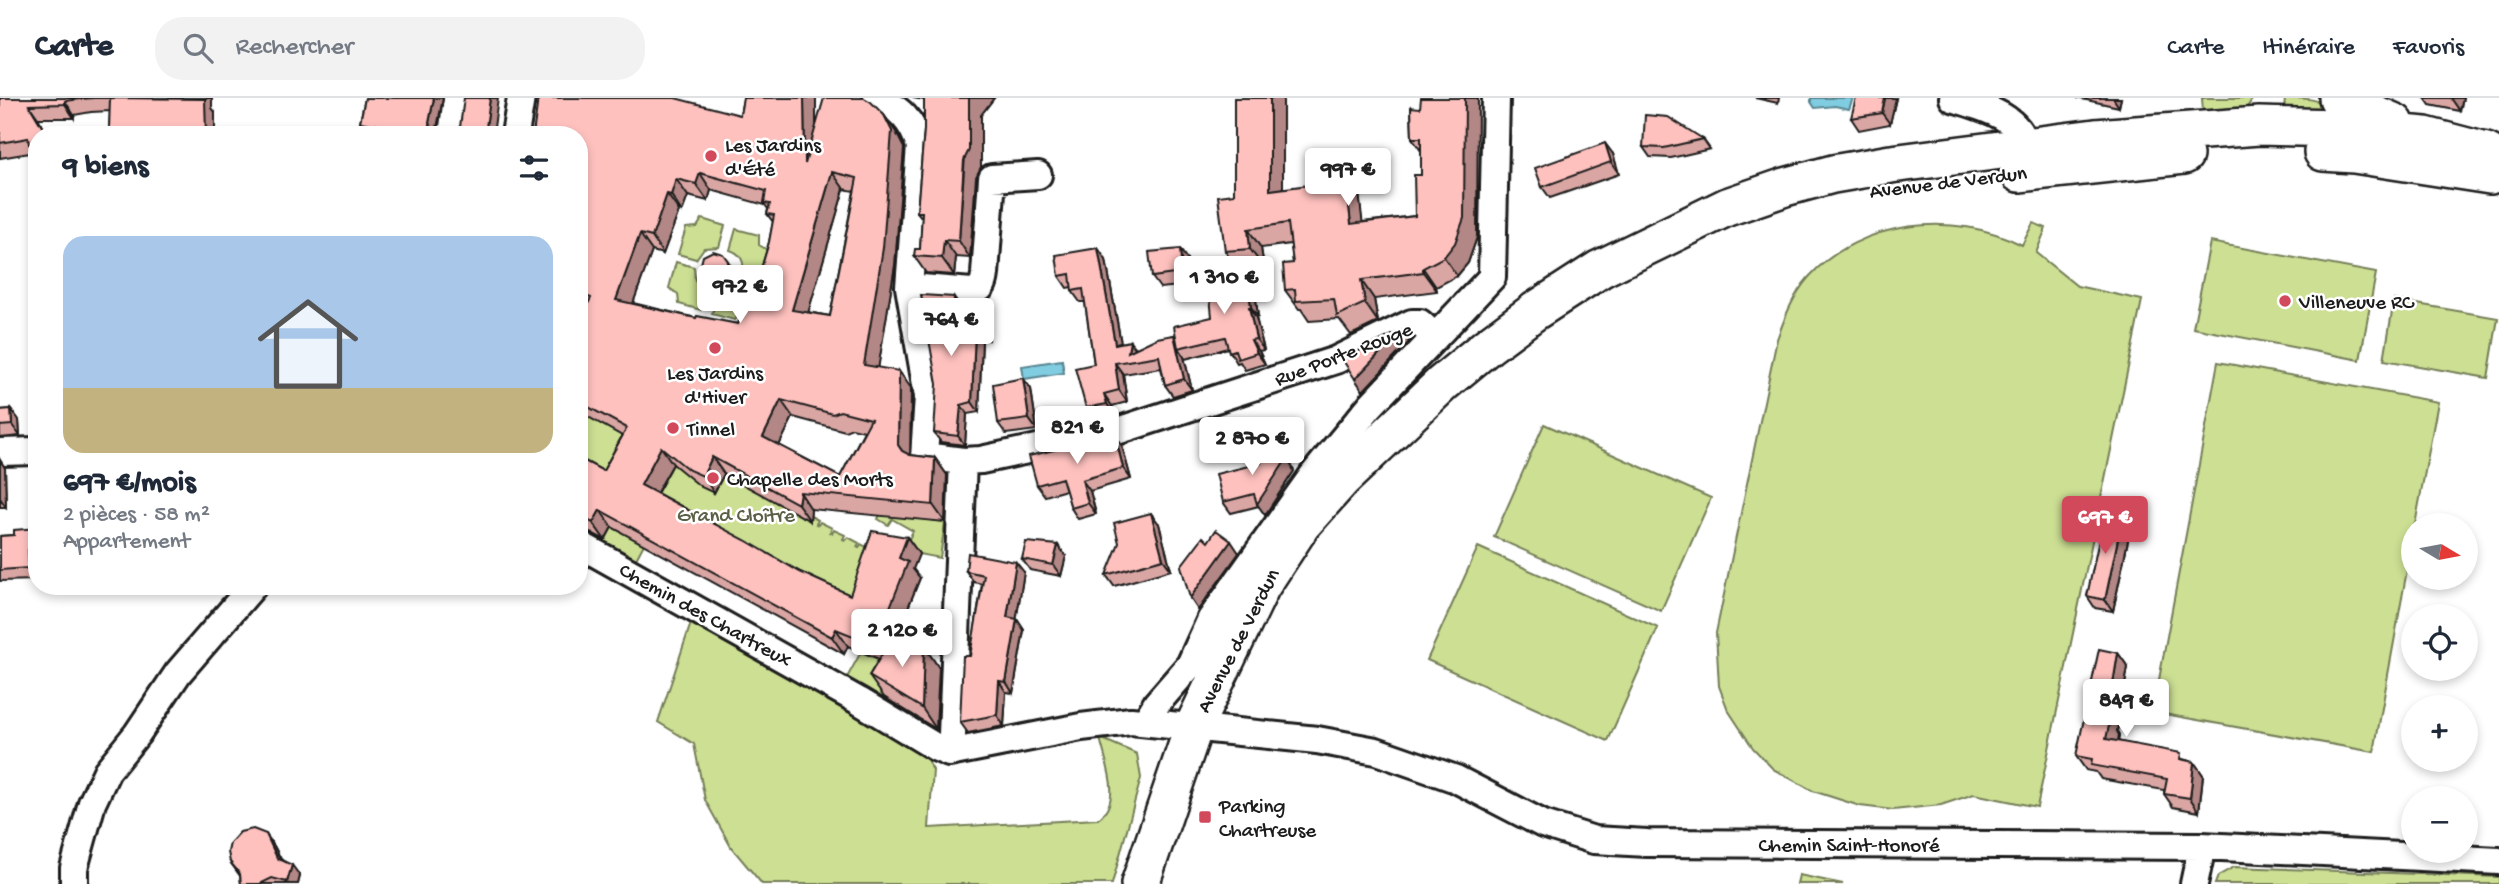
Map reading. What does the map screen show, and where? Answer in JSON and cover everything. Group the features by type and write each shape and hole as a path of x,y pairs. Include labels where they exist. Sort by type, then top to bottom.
{"main road":[{"path":"2338,98 2425,135 2486,152 2499,159"},
{"path":"2202,131 2236,140 2254,135 2264,112 2338,128 2425,135"},
{"name":"Avenue de Verdun","path":"1140,884 1206,728 1261,586 1301,524 1343,478 1443,383 1535,311 1600,269 1727,207 1833,174 2095,138 2202,131"},
{"name":"Avenue de Verdun","path":"1674,233 1789,203 1839,194 1960,180 2097,156 2202,131"},
{"path":"2202,131 2280,150 2354,154 2499,176"},
{"name":"Avenue de Verdun","path":"1164,884 1200,774 1206,728"}],"street":[{"path":"453,126 457,98"},
{"path":"516,126 521,98"},
{"path":"876,98 906,116 915,130 920,146 909,287 928,396 924,456 964,461 952,735"},
{"path":"1146,721 1157,702 1190,665 1211,619 1312,475 1434,337 1492,277 1496,98"},
{"path":"1953,98 2001,115 2010,121 2019,130 2026,147"},
{"path":"909,287 972,292 979,289 984,284 992,178 1038,175"},
{"name":"Rue Porte Rouge","path":"964,461 981,460 1118,431 1336,360 1412,323 1420,323 1434,337"},
{"path":"0,452 28,451"},
{"name":"Chemin des Chartreux","path":"588,549 859,701 937,748 949,752 1081,727 1146,721 1206,728"},
{"path":"74,884 74,868 92,803 107,771 137,734 178,673 245,595"},
{"name":"Chemin Saint-Honoré","path":"1206,728 1317,740 1376,751 1456,779 1543,824 1594,840 1647,843 2202,846 2499,861"},
{"path":"2194,884 2202,846"}],"green space":[{"path":"2202,98 2253,98 2246,109 2203,112"},
{"path":"2285,98 2317,101 2333,109 2284,111"},
{"path":"702,219 725,226 719,247 704,248 696,259 678,254 686,228 697,227"},
{"path":"2033,223 2046,228 2036,253 2077,286 2142,300 2037,807 1974,794 1941,805 1893,810 1860,806 1813,791 1773,769 1753,748 1728,710 1719,686 1716,633 1777,339 1783,323 1794,299 1809,277 1830,258 1854,243 1910,226 1939,225 1968,227 1996,234 2022,245"},
{"path":"736,229 759,235 759,245 769,251 761,277 743,272 741,258 730,250"},
{"name":"Villeneuve RC","path":"2210,242 2376,273 2360,360 2193,328"},
{"path":"676,262 694,267 695,281 707,289 701,310 679,304 678,294 669,288"},
{"path":"741,280 759,285 752,312 741,312 735,320 712,314 718,292 733,291"},
{"path":"2394,300 2498,318 2488,378 2384,360"},
{"path":"2218,362 2438,402 2417,513 2401,513 2401,590 2403,590 2374,752 2153,712"},
{"path":"588,417 639,445 615,488 588,473"},
{"path":"1544,424 1711,498 1661,611 1494,537"},
{"name":"Grand Cloître","path":"680,451 735,475 733,479 738,477 749,483 749,488 751,484 763,490 761,494 766,492 777,498 775,502 780,500 790,505 789,510 793,507 804,513 802,517 807,514 818,520 816,524 820,522 832,528 830,532 834,530 845,535 843,539 848,537 859,543 857,547 861,544 873,550 863,618 651,505"},
{"path":"892,492 929,520 945,522 940,558 903,551 913,531 892,519 888,525 878,519"},
{"path":"612,527 632,537 652,529 634,563 601,547"},
{"path":"1478,547 1658,628 1608,741 1427,660"},
{"path":"692,620 913,736 933,770 929,828 1098,819 1106,811 1111,792 1109,770 1100,738 1137,754 1141,778 1112,884 762,884 731,847 705,800 694,744 658,722"},
{"path":"861,652 901,668 880,703 844,683"},
{"path":"2234,867 2499,877 2499,884 2215,884 2218,876"},
{"path":"1799,875 1843,884 1797,884"}],"water":[{"path":"1811,98 1853,98 1849,109 1835,106 1815,108"},
{"path":"1062,360 1064,373 1024,379 1022,366"}],"building":[{"path":"0,98 94,98 65,101 65,104 29,105 42,126 28,126 28,138 0,143"},
{"path":"110,98 205,99 206,126 109,126"},
{"path":"365,98 434,98 430,126 383,126 360,122"},
{"path":"464,98 490,98 486,126 460,126"},
{"path":"538,98 675,98 740,115 743,98 804,98 805,164 824,98 864,98 884,115 892,131 883,248 864,365 899,371 898,445 910,455 935,458 933,505 800,492 798,504 712,457 703,476 689,470 661,447 641,485 800,572 850,595 872,531 907,537 899,558 908,562 875,645 836,629 832,637 600,510 593,523 588,520 588,463 603,471 627,428 588,407 588,304 591,298 588,297 588,126 534,126","holes":["832,172 857,178 830,316 792,310","700,173 766,191 764,203 770,204 767,214 774,215 751,303 745,302 738,324 697,316 696,318 616,300 640,234 652,237 667,194 671,195 676,179 696,184","781,400 833,414 840,411 871,419 840,477 763,437"]},
{"path":"924,98 969,98 969,150 964,160 959,241 944,240 942,258 914,256 915,249 920,249 922,212 917,212"},
{"path":"1234,98 1270,98 1270,190 1324,183 1324,177 1345,174 1351,224 1415,216 1414,175 1421,175 1421,138 1412,138 1411,107 1420,108 1421,98 1465,98 1464,218 1455,243 1444,257 1423,268 1423,272 1361,280 1365,303 1337,316 1334,299 1296,301 1295,289 1285,290 1283,264 1293,263 1288,223 1248,229 1250,249 1225,251 1218,196 1234,194"},
{"path":"1856,98 1885,98 1882,113 1851,118"},
{"path":"1645,115 1668,117 1703,139 1664,148 1643,147"},
{"path":"1605,143 1611,162 1542,187 1535,168"},
{"path":"1098,248 1115,344 1130,341 1128,352 1157,338 1174,335 1184,379 1165,385 1159,356 1115,363 1119,390 1104,394 1107,404 1086,408 1075,368 1094,364 1083,289 1072,291 1070,274 1059,276 1056,255"},
{"path":"1180,249 1182,273 1152,277 1149,252"},
{"path":"713,251 723,254 728,261 725,273 716,278 705,276 700,268 703,256"},
{"path":"1246,270 1249,307 1256,339 1251,340 1257,353 1238,359 1235,350 1229,352 1225,337 1178,348 1174,326 1212,317 1208,275"},
{"path":"921,295 954,297 953,312 983,311 982,330 975,330 972,402 961,405 958,436 934,433 937,384"},
{"path":"1401,331 1355,379 1342,359"},
{"path":"1023,378 1029,419 998,423 993,384"},
{"path":"11,409 12,425 0,426 0,410"},
{"path":"1115,435 1123,468 1082,480 1088,503 1071,508 1062,478 1037,485 1029,456"},
{"path":"1280,447 1286,460 1257,504 1254,494 1223,502 1216,474 1261,463 1258,452"},
{"path":"2105,511 2123,515 2105,600 2087,596"},
{"path":"1151,513 1163,559 1106,575 1119,543 1114,523"},
{"path":"28,529 28,568 0,570 0,536 14,535 14,530"},
{"path":"1216,530 1231,541 1190,598 1181,566 1203,537 1208,542"},
{"path":"1026,542 1058,545 1053,565 1022,559"},
{"path":"968,553 1016,562 1007,617 1017,619 1006,682 999,681 997,715 960,722 963,656 970,656 984,575 966,571"},
{"path":"894,634 924,646 922,708 869,676"},
{"path":"2099,649 2118,653 2106,739 2181,753 2180,759 2194,762 2190,798 2164,794 2167,779 2091,765 2092,759 2076,756"},
{"path":"253,829 266,834 277,858 292,865 287,882 272,878 260,884 241,884 240,874 230,862 228,852 230,843 240,832"}],"place":[{"name":"Les Jardins d'Été","path":"711,156"},
{"name":"Villeneuve RC","path":"2285,301"},
{"name":"Les Jardins d'Hiver","path":"715,348"},
{"name":"Tinnel","path":"673,428"},
{"name":"Chapelle des Morts","path":"713,478"},
{"name":"Parking Chartreuse","path":"1205,817"}]}
